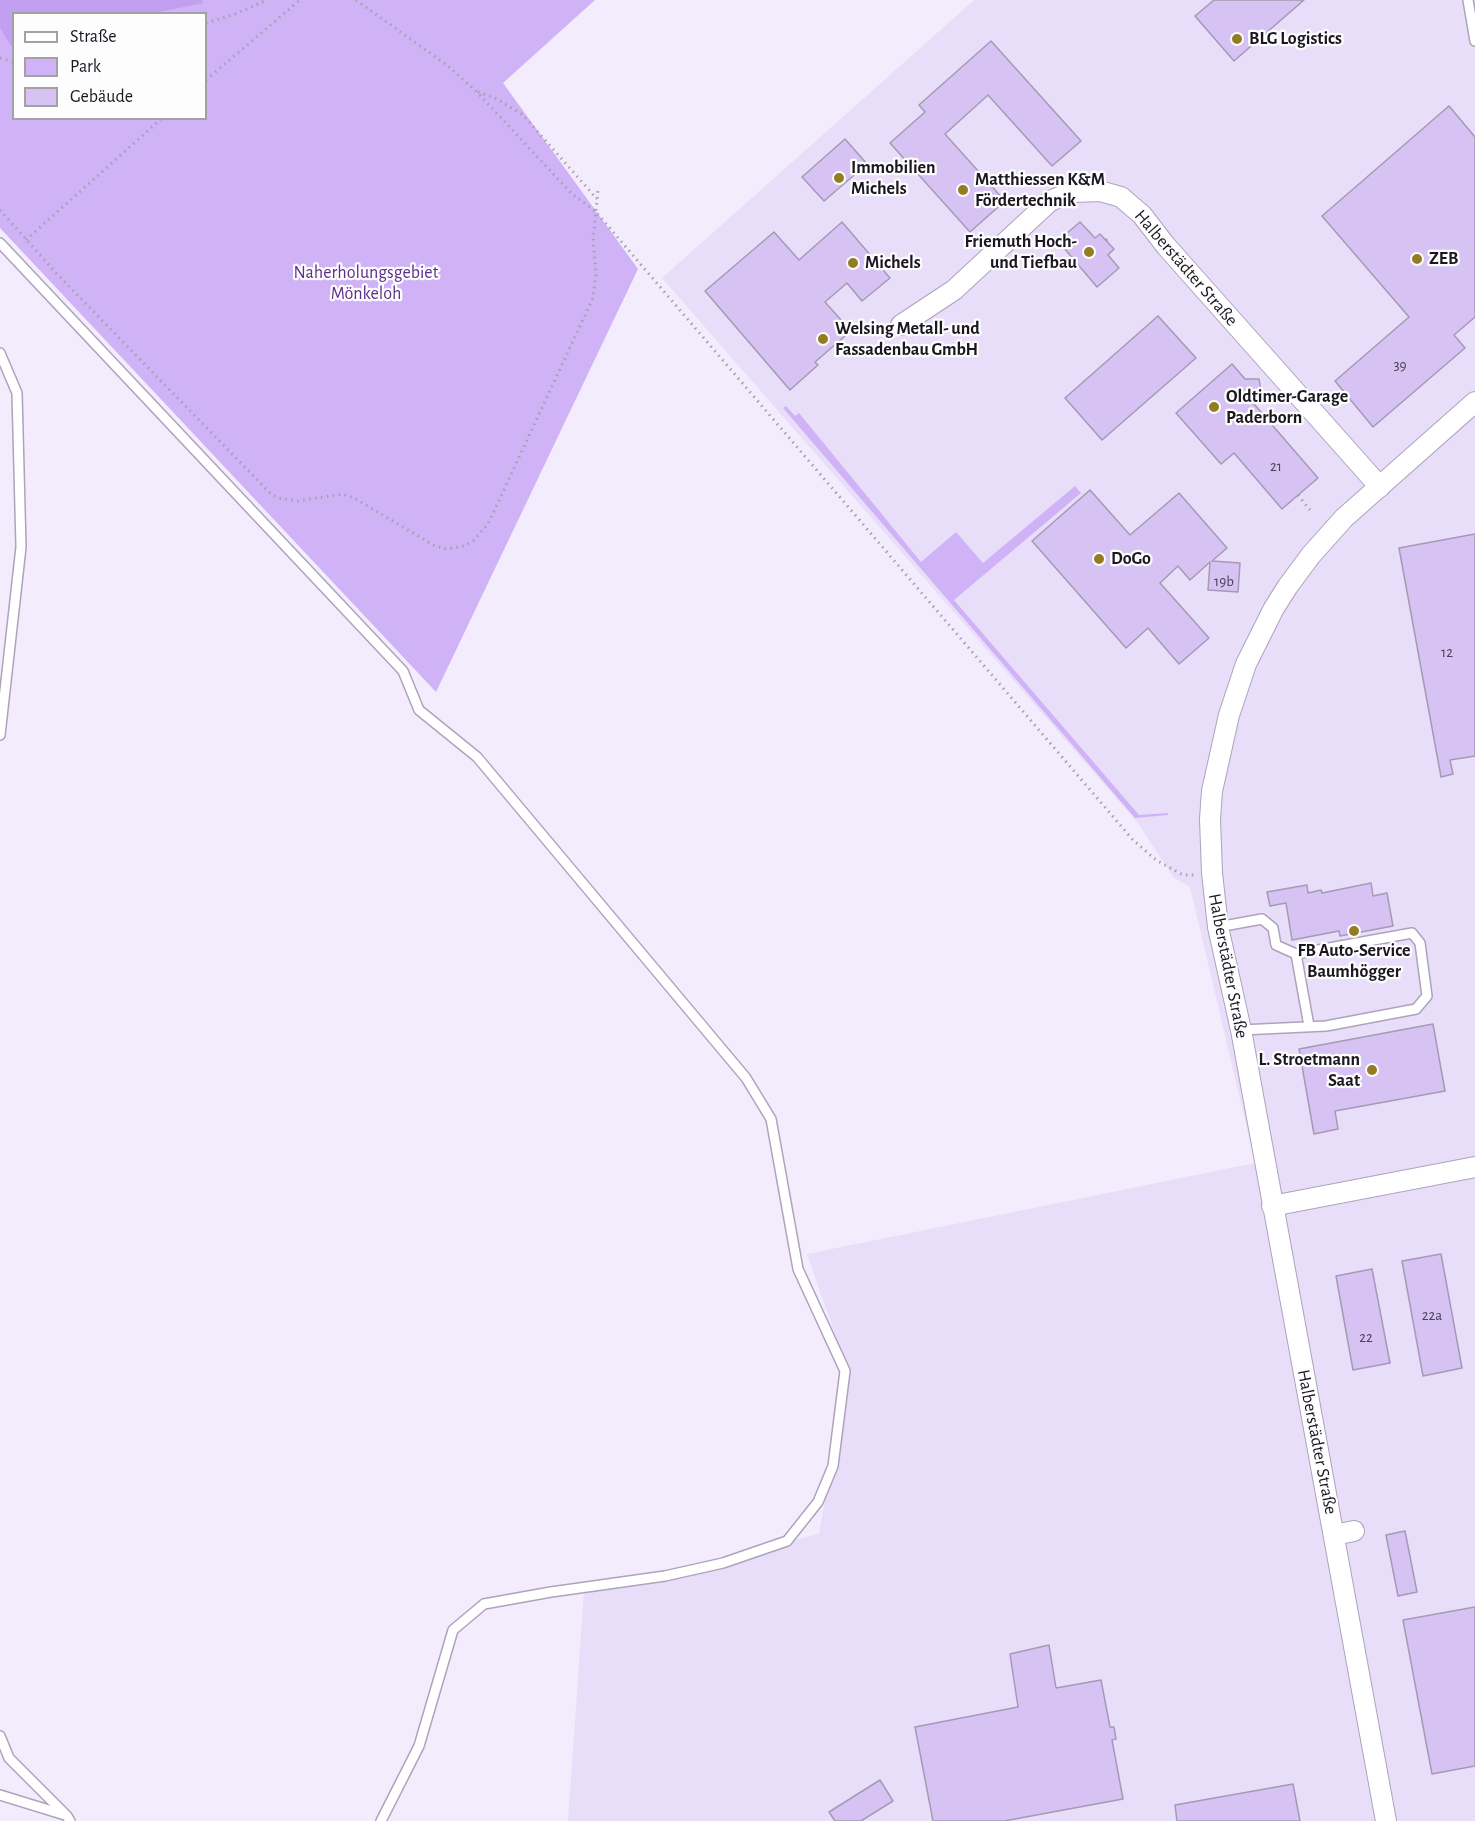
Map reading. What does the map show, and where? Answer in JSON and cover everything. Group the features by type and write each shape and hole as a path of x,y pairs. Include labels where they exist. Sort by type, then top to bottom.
{"street":[{"name":"Halberstädter Straße","path":"901,325 954,290 1050,201 1072,192 1100,191 1121,197 1142,215 1166,246 1380,487"},
{"name":"Halberstädter Straße","path":"1386,1821 1241,1030 1218,927 1212,873 1210,819 1212,791 1229,715 1246,664 1274,608 1311,555 1344,518 1475,402"},
{"path":"1272,1206 1475,1167"},
{"name":"Halberstädter Straße","path":"1334,1535 1354,1531"}],"lane":[{"path":"1468,0 1475,41"},
{"path":"0,243 403,671 419,710 477,758 746,1078 771,1119 798,1269 845,1371 833,1466 818,1502 787,1541 723,1563 665,1576 484,1604 453,1630 419,1746 381,1821"},
{"path":"0,352 17,393 21,547 0,735"},
{"path":"1218,927 1262,919 1273,928 1276,945 1296,954 1412,933 1420,943 1427,996 1416,1009 1326,1026 1241,1030"},
{"path":"1296,954 1309,1026"},
{"path":"0,1736 9,1758 69,1818"},
{"path":"0,1795 69,1818"}],"path":[{"path":"207,23 267,0"},
{"path":"207,79 300,0"},
{"path":"356,0 448,66 477,92 571,193 596,212 1133,840 1156,860 1183,876 1212,873"},
{"path":"477,92 497,99 523,115 597,199"},
{"path":"26,240 160,120"},
{"path":"0,210 56,273 271,494 279,498 298,501 343,494 354,498 435,546 447,549 464,546 473,541 488,525 593,298 596,282 593,241 598,190"},
{"path":"1106,240 1110,237"},
{"path":"1298,495 1310,510"}],"shaded area":[{"path":"0,0 202,0 203,3 160,12 12,12 12,46 0,28"},
{"path":"974,0 1475,0 1475,1821 568,1821 584,1591 819,1534 848,1372 807,1254 1255,1163 1190,887 1174,878 1137,822 662,278"}],"green space":[{"name":"Naherholungsgebiet Mönkeloh","path":"0,0 595,0 503,83 638,269 436,692 0,228"},
{"path":"786,406 795,416 799,413 921,562 956,532 983,563 1075,486 1081,493 954,600 1139,815 1168,813 1168,815 1135,818 783,408"}],"building":[{"name":"BLG Logistics","path":"1214,0 1304,0 1234,61 1195,16"},
{"path":"991,41 1081,141 1052,166 988,95 945,134 1005,201 970,232 890,143 925,112 919,105"},
{"name":"ZEB","path":"1449,106 1475,137 1475,317 1454,335 1465,348 1373,427 1335,381 1409,317 1322,216"},
{"path":"845,139 867,164 824,201 802,177"},
{"path":"842,222 890,278 862,301 847,283 825,302 851,331 815,362 818,365 790,390 705,291 774,232 799,260"},
{"name":"Friemuth Hoch- und Tiefbau","path":"1080,222 1095,238 1100,234 1114,249 1108,255 1119,268 1097,287 1058,241"},
{"path":"1158,316 1196,358 1102,440 1065,398"},
{"path":"1232,364 1245,379 1259,379 1261,391 1254,404 1318,478 1282,509 1234,453 1221,464 1176,413"},
{"name":"DoGo","path":"1090,490 1130,535 1179,493 1227,548 1212,561 1240,563 1238,592 1208,590 1210,562 1190,580 1178,566 1160,583 1209,638 1179,664 1148,628 1126,648 1032,541"},
{"path":"1475,534 1475,756 1450,760 1453,774 1441,777 1399,548"},
{"path":"1371,883 1373,896 1387,893 1393,926 1340,936 1339,931 1292,940 1286,903 1270,906 1267,892 1307,885 1308,893 1321,890 1322,893"},
{"name":"L. Stroetmann Saat","path":"1433,1024 1445,1091 1335,1111 1338,1129 1314,1134 1299,1049"},
{"path":"1441,1254 1462,1368 1423,1376 1402,1261"},
{"path":"1372,1269 1390,1363 1353,1370 1336,1276"},
{"path":"1405,1531 1417,1592 1398,1596 1386,1535"},
{"path":"1475,1607 1475,1766 1432,1774 1403,1620"},
{"path":"1049,1645 1056,1688 1101,1680 1110,1727 1114,1727 1116,1739 1112,1740 1123,1799 1004,1821 933,1821 915,1727 1018,1707 1010,1654"},
{"path":"880,1780 893,1801 861,1821 835,1821 829,1812"},
{"path":"1293,1784 1300,1821 1177,1821 1175,1805"}],"place":[{"name":"BLG Logistics","path":"1237,39"},
{"name":"Immobilien Michels","path":"839,178"},
{"name":"Matthiessen K&M Fördertechnik","path":"963,190"},
{"name":"Friemuth Hoch- und Tiefbau","path":"1089,252"},
{"name":"ZEB","path":"1417,259"},
{"name":"Michels","path":"853,263"},
{"name":"Welsing Metall- und Fassadenbau GmbH","path":"823,339"},
{"name":"Oldtimer-Garage Paderborn","path":"1214,407"},
{"name":"DoGo","path":"1099,559"},
{"name":"FB Auto-Service Baumhögger","path":"1354,931"},
{"name":"L. Stroetmann Saat","path":"1372,1070"}]}
